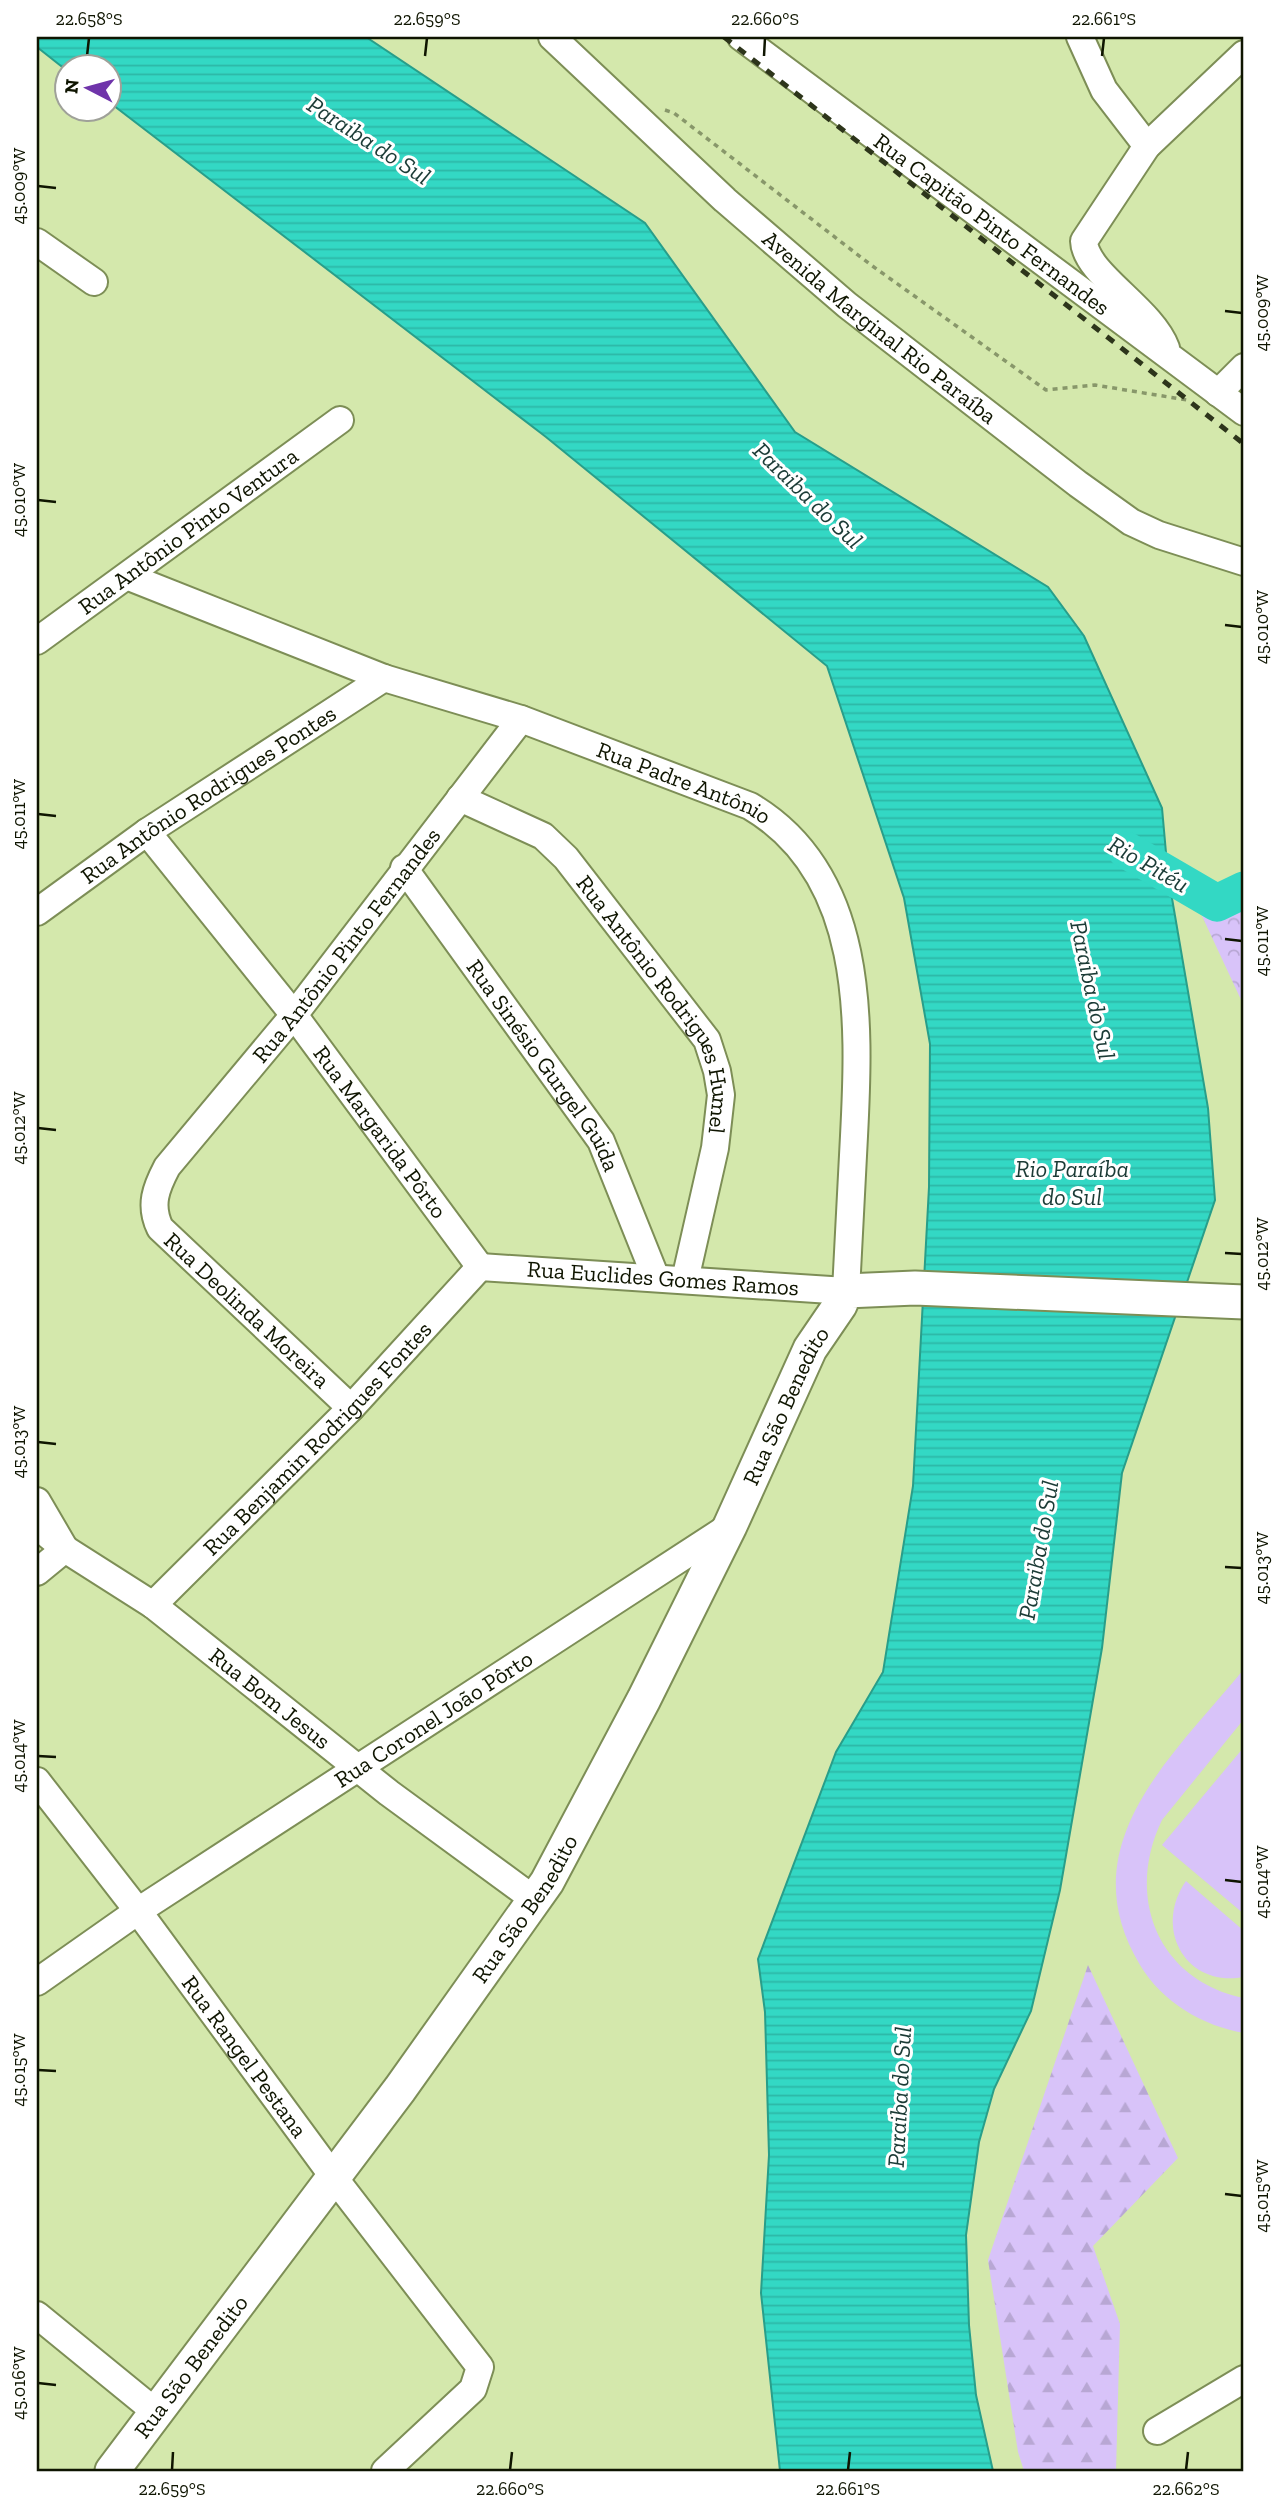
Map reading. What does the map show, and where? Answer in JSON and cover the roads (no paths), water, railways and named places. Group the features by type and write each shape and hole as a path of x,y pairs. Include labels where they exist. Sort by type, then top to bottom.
{"main road":[{"path":"846,1291 915,1288 1244,1302"},
{"name":"Rua São Benedito","path":"112,2471 332,2175 400,2089 535,1900 644,1699 730,1526 805,1358 840,1305 846,1291"}],"street":[{"name":"Avenida Marginal Rio Paraíba","path":"552,37 725,200 847,306 1078,484 1131,522 1159,535 1244,562"},
{"name":"Rua Capitão Pinto Fernandes","path":"741,37 1244,412"},
{"path":"1080,37 1104,90 1147,146"},
{"path":"1169,356 1152,321 1099,272 1087,255 1084,245 1147,146 1244,54"},
{"path":"37,242 94,282"},
{"path":"1219,393 1244,367"},
{"name":"Rua Antônio Pinto Ventura","path":"37,641 129,577 340,420"},
{"name":"Rua Padre Antônio","path":"129,577 384,678 521,719 750,806 773,820 798,844 818,874 847,944 855,1001 858,1056 846,1291"},
{"name":"Rua Antônio Rodrigues Pontes","path":"37,912 147,832 384,678"},
{"name":"Rua Antônio Pinto Fernandes","path":"167,1167 294,1015 404,868 521,719"},
{"name":"Rua Antônio Rodrigues Humel","path":"460,798 543,836 566,858 707,1040 717,1071 721,1096 715,1148 685,1280"},
{"name":"Rua Margarida Pôrto","path":"147,832 294,1015 480,1267"},
{"name":"Rua Sinésio Gurgel Guida","path":"404,868 601,1141 656,1278"},
{"name":"Rua Deolinda Moreira","path":"167,1167 154,1199 155,1216 160,1228 351,1408"},
{"name":"Rua Euclides Gomes Ramos","path":"480,1267 846,1291"},
{"name":"Rua Benjamin Rodrigues Fontes","path":"153,1605 351,1408 480,1267"},
{"path":"37,1501 65,1549 37,1572"},
{"name":"Rua Bom Jesus","path":"37,1526 65,1549 153,1605 361,1768 389,1793 535,1900"},
{"name":"Rua Coronel João Pôrto","path":"37,1982 138,1910 361,1768 730,1526"},
{"name":"Rua Rangel Pestana","path":"37,1781 138,1910 332,2175 480,2367 479,2377 461,2401 384,2471"},
{"path":"37,2315 157,2413"},
{"path":"1157,2431 1244,2379"}],"water":[{"name":"Rio Paraíba do Sul","path":"37,37 366,37 645,223 795,432 1048,587 1084,636 1162,808 1168,875 1208,1108 1215,1200 1122,1473 1102,1648 1060,1890 1031,2011 994,2089 979,2142 966,2235 969,2325 976,2395 993,2471 780,2471 761,2293 769,2155 765,2012 758,1959 836,1752 883,1672 913,1486 929,1187 930,1044 904,898 827,666 546,437 122,112 122,52 52,52 52,59 37,47"}],"waterway":[{"name":"Rio Pitéu","path":"1126,850 1217,903 1244,890"}],"railway":[{"path":"724,37 1244,444"}],"water label":[{"name":"Paraiba do Sul","path":"369,140"},
{"name":"Paraiba do Sul","path":"808,495"},
{"name":"Paraiba do Sul","path":"1093,990"},
{"name":"Paraiba do Sul","path":"1038,1550"},
{"name":"Paraiba do Sul","path":"899,2097"}]}
